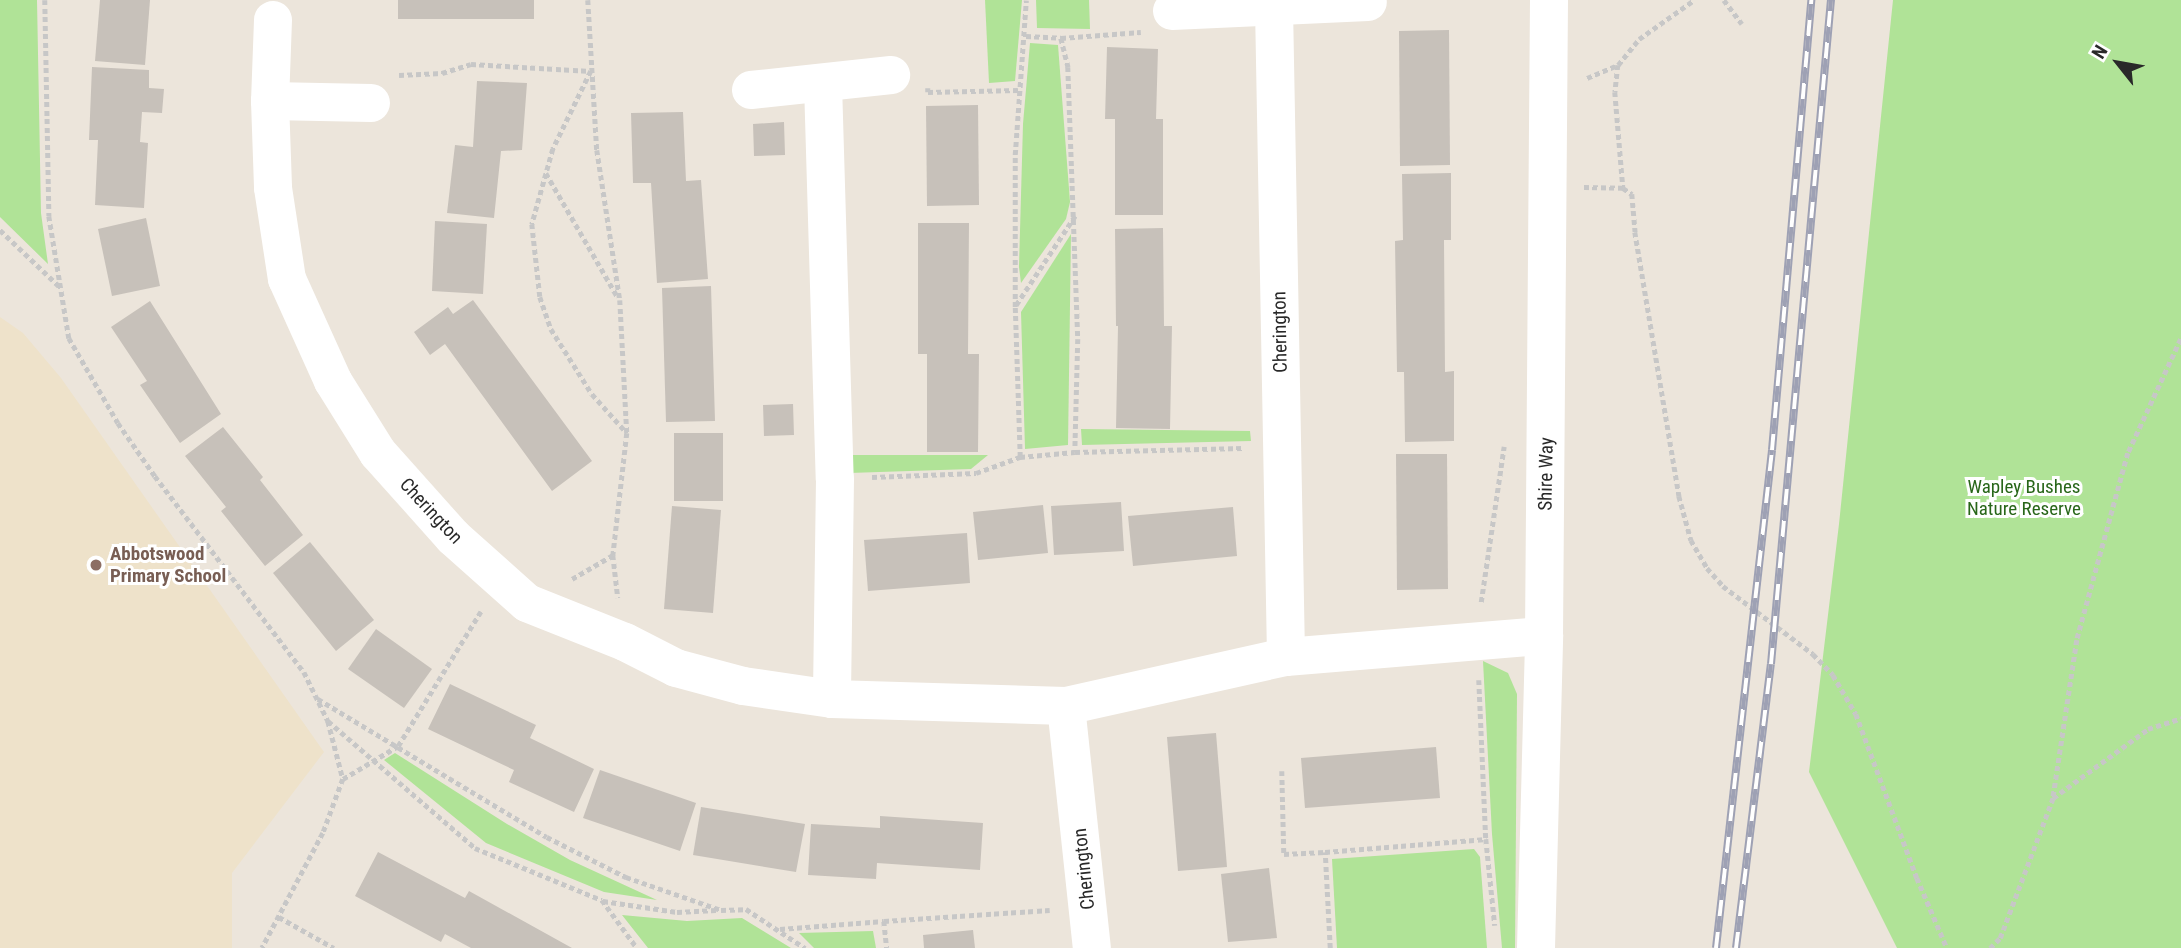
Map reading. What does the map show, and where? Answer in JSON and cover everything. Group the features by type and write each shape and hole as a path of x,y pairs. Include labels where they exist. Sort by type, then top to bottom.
{"street":[{"name":"Shire Way","path":"1536,948 1544,636 1549,0"},
{"path":"1172,11 1368,2"},
{"name":"Cherington","path":"1274,7 1286,657"},
{"name":"Cherington","path":"273,20 270,100 273,188 288,279 333,381 378,453 453,537 527,603 625,642 676,668 744,686 832,699 1066,706 1286,657 1544,636"},
{"path":"751,90 909,78"},
{"path":"823,84 835,479 832,699"},
{"path":"270,100 371,103"},
{"name":"Cherington","path":"1066,706 1092,948"}],"path":[{"path":"45,0 50,216 69,338 118,423 198,536 304,672 328,722 343,779 323,833 262,948"},
{"path":"588,0 597,150 620,300 626,433 613,555 625,642"},
{"path":"1020,457 1015,307 1015,155 1026,36 1026,0"},
{"path":"1591,78 1618,65 1639,39 1691,0"},
{"path":"1724,0 1742,24"},
{"path":"1026,36 1061,37 1173,30 1172,11"},
{"path":"1061,37 1068,67 1075,216 1078,339 1075,452"},
{"path":"371,103 395,103 398,75 442,74 471,64 591,71"},
{"path":"1618,65 1615,92 1623,188"},
{"path":"591,71 545,173 532,224 540,297 551,329 592,394 626,433"},
{"path":"909,78 928,92 1021,90"},
{"path":"545,173 620,300"},
{"path":"1549,187 1623,188 1632,194 1635,232 1679,496 1691,540 1707,568 1723,586 1813,654 1833,676 1856,714 1917,878 1947,948"},
{"path":"1015,307 1075,216"},
{"path":"0,230 61,288"},
{"path":"1990,948 2000,938 2053,798 2077,640 2128,453 2181,339"},
{"path":"1496,934 1486,839 1478,641 1504,444"},
{"path":"835,479 976,473 1020,457 1075,452 1282,448"},
{"path":"343,779 398,746 487,601"},
{"path":"318,698 547,837 626,877 721,910"},
{"path":"2053,798 2148,729 2181,718"},
{"path":"328,722 475,848 602,900 677,912 746,909 805,948"},
{"path":"1282,771 1284,854 1486,839"},
{"path":"1325,852 1330,948"},
{"path":"602,900 636,948"},
{"path":"780,929 1058,910 1089,903"},
{"path":"279,917 334,948"},
{"path":"884,921 887,948"}],"shaded area":[{"name":"Abbotswood Primary School","path":"0,317 23,333 61,378 324,752 232,873 232,948 0,948"}],"green space":[{"path":"0,0 37,0 41,213 48,264 0,217"},
{"path":"985,0 1022,0 1015,81 989,83"},
{"path":"1036,0 1089,0 1090,29 1037,28"},
{"name":"Wapley Bushes Nature Reserve","path":"1893,0 2181,0 2181,948 1897,948 1809,772 1839,524"},
{"path":"1030,43 1058,45 1070,202 1066,219 1021,283 1019,267 1023,124"},
{"path":"1071,234 1068,445 1025,449 1021,312"},
{"path":"1081,429 1250,431 1251,441 1082,445"},
{"path":"847,455 988,455 971,469 849,473"},
{"path":"1483,661 1508,673 1517,694 1515,948 1502,948 1492,834"},
{"path":"395,753 507,824 570,860 657,900 604,892 486,843 384,760"},
{"path":"1474,849 1480,857 1487,948 1337,948 1332,859"},
{"path":"622,915 687,921 742,918 791,948 648,948"},
{"path":"873,931 876,948 814,948 799,933"}],"building":[{"path":"100,0 150,0 145,65 95,61"},
{"path":"398,0 534,0 534,19 398,19"},
{"path":"1449,30 1450,165 1400,166 1399,31"},
{"path":"1107,47 1158,49 1156,119 1163,119 1163,215 1115,215 1115,119 1105,119"},
{"path":"92,67 149,70 149,88 164,89 162,113 142,112 140,142 148,143 144,208 95,205 98,140 89,140"},
{"path":"477,81 527,83 522,150 501,151 494,218 447,213 455,145 473,147"},
{"path":"978,105 979,205 927,206 926,106"},
{"path":"683,112 686,181 701,180 708,279 657,283 651,183 633,183 631,113"},
{"path":"784,122 785,155 754,156 753,124"},
{"path":"1451,173 1451,240 1444,240 1445,372 1454,371 1454,441 1405,442 1404,372 1397,372 1395,241 1403,240 1402,174"},
{"path":"146,218 160,286 112,296 98,229"},
{"path":"435,221 487,224 483,294 432,291"},
{"path":"918,223 969,223 968,354 979,354 978,452 927,452 927,354 918,354"},
{"path":"1163,228 1164,326 1172,326 1170,429 1116,428 1118,326 1115,229"},
{"path":"711,286 715,421 666,422 662,288"},
{"path":"473,300 592,461 552,491 445,344 430,355 414,332 448,307 453,314"},
{"path":"150,301 221,414 180,443 140,385 147,381 111,327"},
{"path":"793,404 794,435 764,436 763,405"},
{"path":"223,427 263,477 260,480 303,535 265,566 221,511 226,507 185,456"},
{"path":"674,433 723,433 723,501 674,501"},
{"path":"1396,454 1447,454 1448,589 1397,590"},
{"path":"1121,502 1124,551 1054,555 1051,506"},
{"path":"1043,505 1048,553 978,560 973,512"},
{"path":"672,506 721,510 713,613 664,609"},
{"path":"1233,507 1237,556 1133,566 1128,516"},
{"path":"967,533 970,583 868,591 864,540"},
{"path":"310,542 374,620 336,651 273,573"},
{"path":"376,629 432,669 404,708 348,669"},
{"path":"450,684 536,725 530,738 594,769 574,812 509,782 514,770 428,729"},
{"path":"1216,733 1227,867 1178,871 1167,737"},
{"path":"1436,747 1440,798 1305,808 1301,758"},
{"path":"600,770 696,803 680,851 583,818"},
{"path":"701,807 805,824 796,872 693,855"},
{"path":"880,816 983,823 980,870 877,863 876,879 808,875 811,824 880,828"},
{"path":"378,852 465,898 469,891 572,948 471,948 445,934 441,942 355,896"},
{"path":"1269,868 1277,938 1228,942 1221,874"},
{"path":"973,930 975,948 924,948 923,935"}],"railway":[{"path":"1716,948 1772,450 1811,0"},
{"path":"1736,948 1771,664 1831,0"}],"place":[{"name":"Abbotswood Primary School","path":"96,565"}]}
